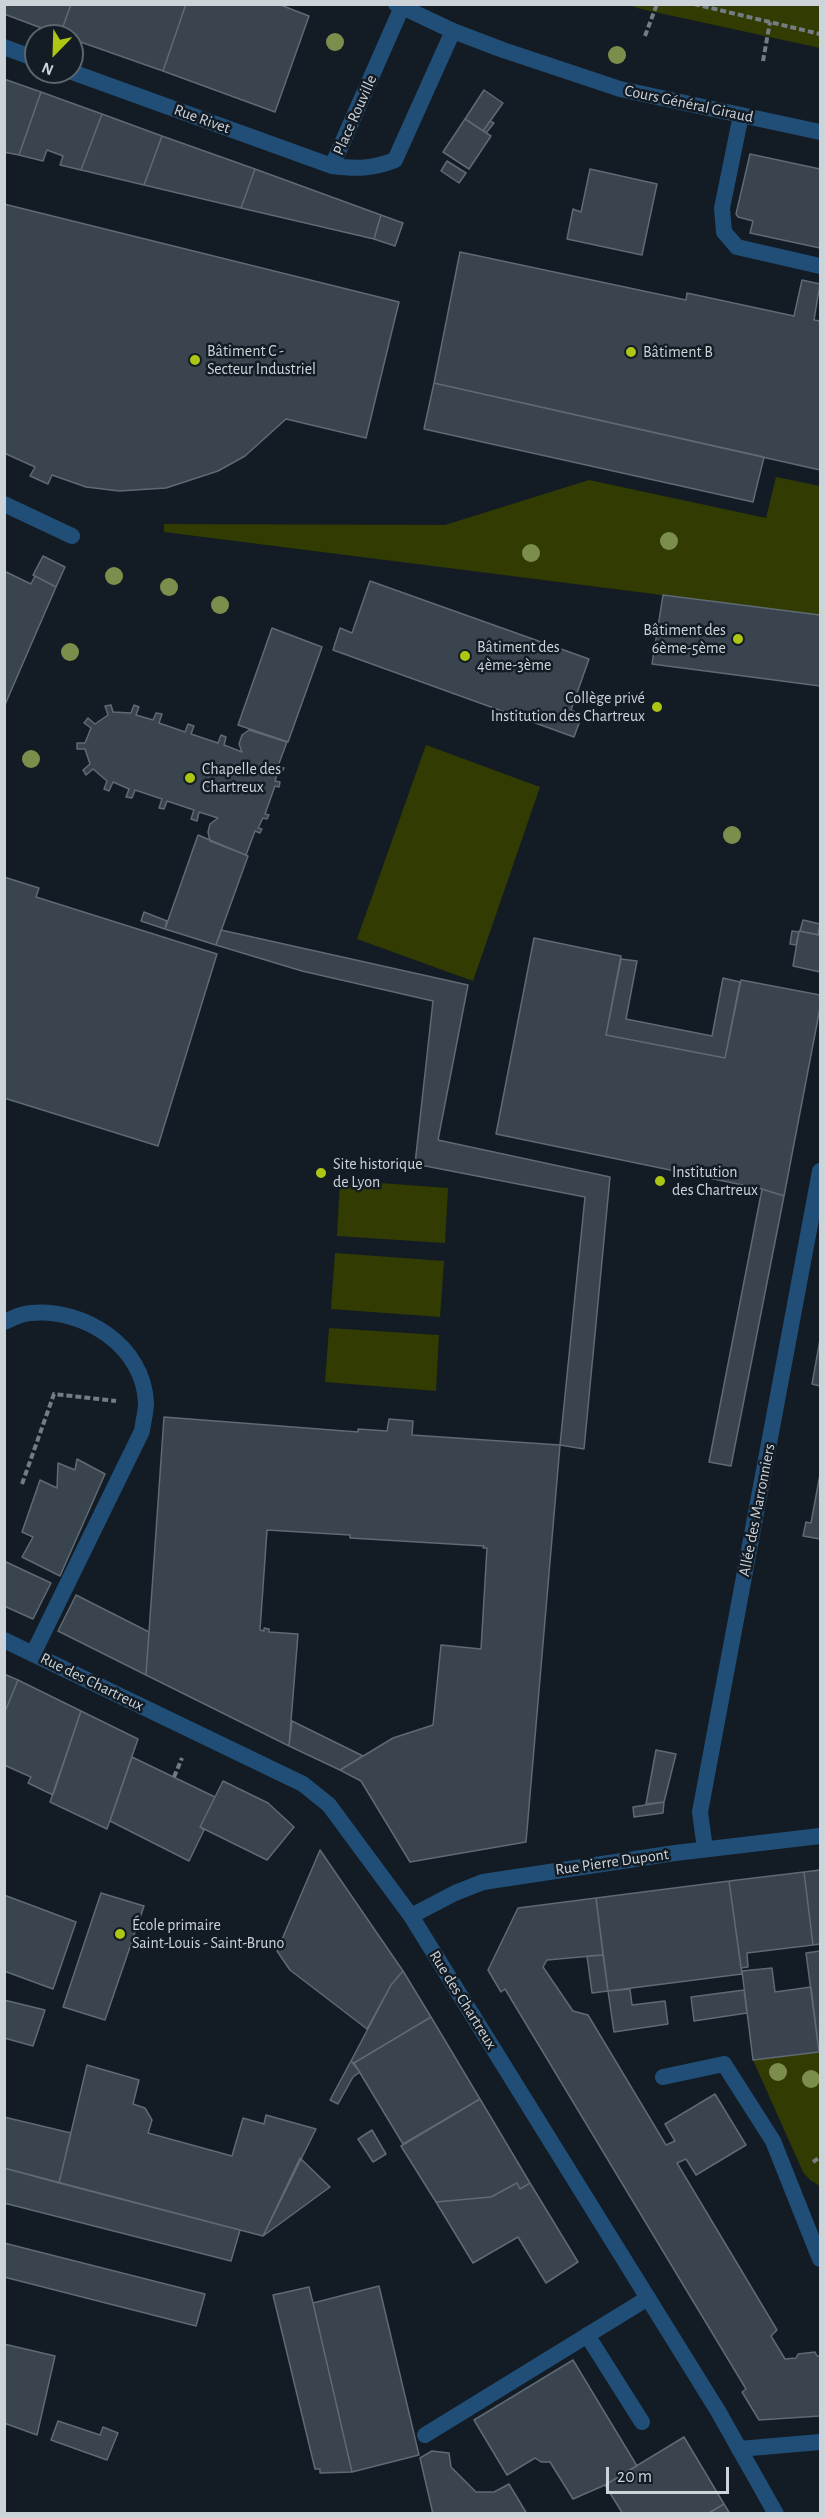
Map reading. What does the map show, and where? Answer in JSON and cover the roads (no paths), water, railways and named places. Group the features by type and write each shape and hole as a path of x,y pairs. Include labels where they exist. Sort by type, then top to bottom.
{"street":[{"name":"Place Rouville","path":"453,31 395,160 360,170 332,166 399,6 453,31 560,70"},
{"path":"4,47 24,54"},
{"name":"Cours Général Giraud","path":"560,70 620,89 820,132"},
{"name":"Rue Rivet","path":"84,76 332,166"},
{"path":"741,115 722,207 724,232 737,247 820,266"},
{"path":"4,504 72,536"},
{"name":"Allée des Marronniers","path":"705,1849 700,1812 820,1172"},
{"path":"4,1322 28,1313 45,1312 67,1314 90,1323 113,1339 129,1357 141,1376 146,1404 142,1431 33,1654"},
{"name":"Rue des Chartreux","path":"4,1640 303,1784 329,1805 411,1916 648,2298 776,2514"},
{"name":"Rue Pierre Dupont","path":"411,1916 454,1893 483,1882 705,1849 820,1836"},
{"path":"663,2076 724,2064 773,2141 820,2259"},
{"path":"425,2435 648,2298"},
{"path":"587,2335 642,2422"},
{"path":"739,2449 820,2442"}],"place":[{"name":"Bâtiment B","path":"631,352"},
{"name":"Bâtiment C - Secteur Industriel","path":"195,360"},
{"name":"Bâtiment des 6ème-5ème","path":"738,639"},
{"name":"Bâtiment des 4ème-3ème","path":"465,656"},
{"name":"Collège privé Institution des Chartreux","path":"657,707"},
{"name":"Chapelle des Chartreux","path":"190,778"},
{"name":"Site historique de Lyon","path":"321,1173"},
{"name":"Institution des Chartreux","path":"660,1181"},
{"name":"École primaire Saint-Louis - Saint-Bruno","path":"120,1934"}]}
